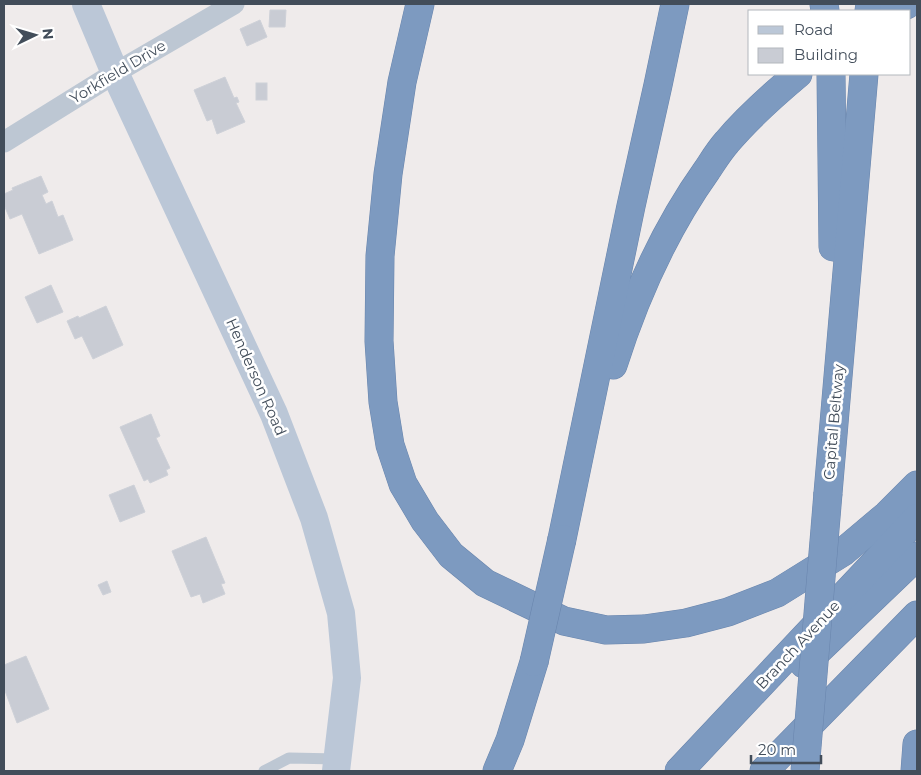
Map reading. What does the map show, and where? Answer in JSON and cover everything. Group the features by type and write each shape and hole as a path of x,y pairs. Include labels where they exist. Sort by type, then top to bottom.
{"highway":[{"path":"420,4 402,82 388,174 380,256 379,341 383,402 390,445 395,461 403,484 425,521 451,554 485,583 564,621 606,630 644,629 678,624 728,612 777,593 843,552 887,515 917,485"},
{"path":"497,771 510,740 534,662 562,539 675,4"},
{"path":"896,10 908,4"},
{"path":"562,539 623,333 654,258 687,198 726,143 772,96 797,75"},
{"path":"828,494 833,289 831,75"},
{"name":"Capital Beltway","path":"805,771 864,75"},
{"name":"Branch Avenue","path":"679,771 917,518"},
{"path":"691,771 917,556"},
{"path":"764,771 917,615"},
{"path":"768,771 917,642"},
{"path":"915,771 917,744"}],"street":[{"name":"Henderson Road","path":"86,4 115,72 274,414 314,518 341,613 348,678 337,765"},
{"name":"Yorkfield Drive","path":"4,142 115,72 234,4"}],"lane":[{"path":"264,771 289,758 337,765"}],"building":[{"path":"270,10 286,10 285,27 269,27"},
{"path":"260,20 267,37 247,46 240,29"},
{"path":"225,77 234,98 237,97 239,102 236,103 245,122 217,134 212,119 207,121 194,90"},
{"path":"256,83 267,83 267,100 256,100"},
{"path":"41,176 48,192 42,195 46,204 52,201 58,217 63,215 73,240 39,254 22,214 10,219 4,205 4,194 13,190 12,188"},
{"path":"51,285 63,312 37,323 25,297"},
{"path":"106,306 123,345 93,359 82,336 75,339 67,321 78,316 79,318"},
{"path":"151,414 160,436 156,438 170,468 166,470 168,475 150,483 148,479 144,481 120,427"},
{"path":"134,485 145,512 120,522 109,495"},
{"path":"206,537 225,583 221,584 225,594 203,603 200,594 191,597 172,551"},
{"path":"107,581 111,592 103,595 98,585"},
{"path":"26,656 49,709 17,723 4,688 4,665"}]}
